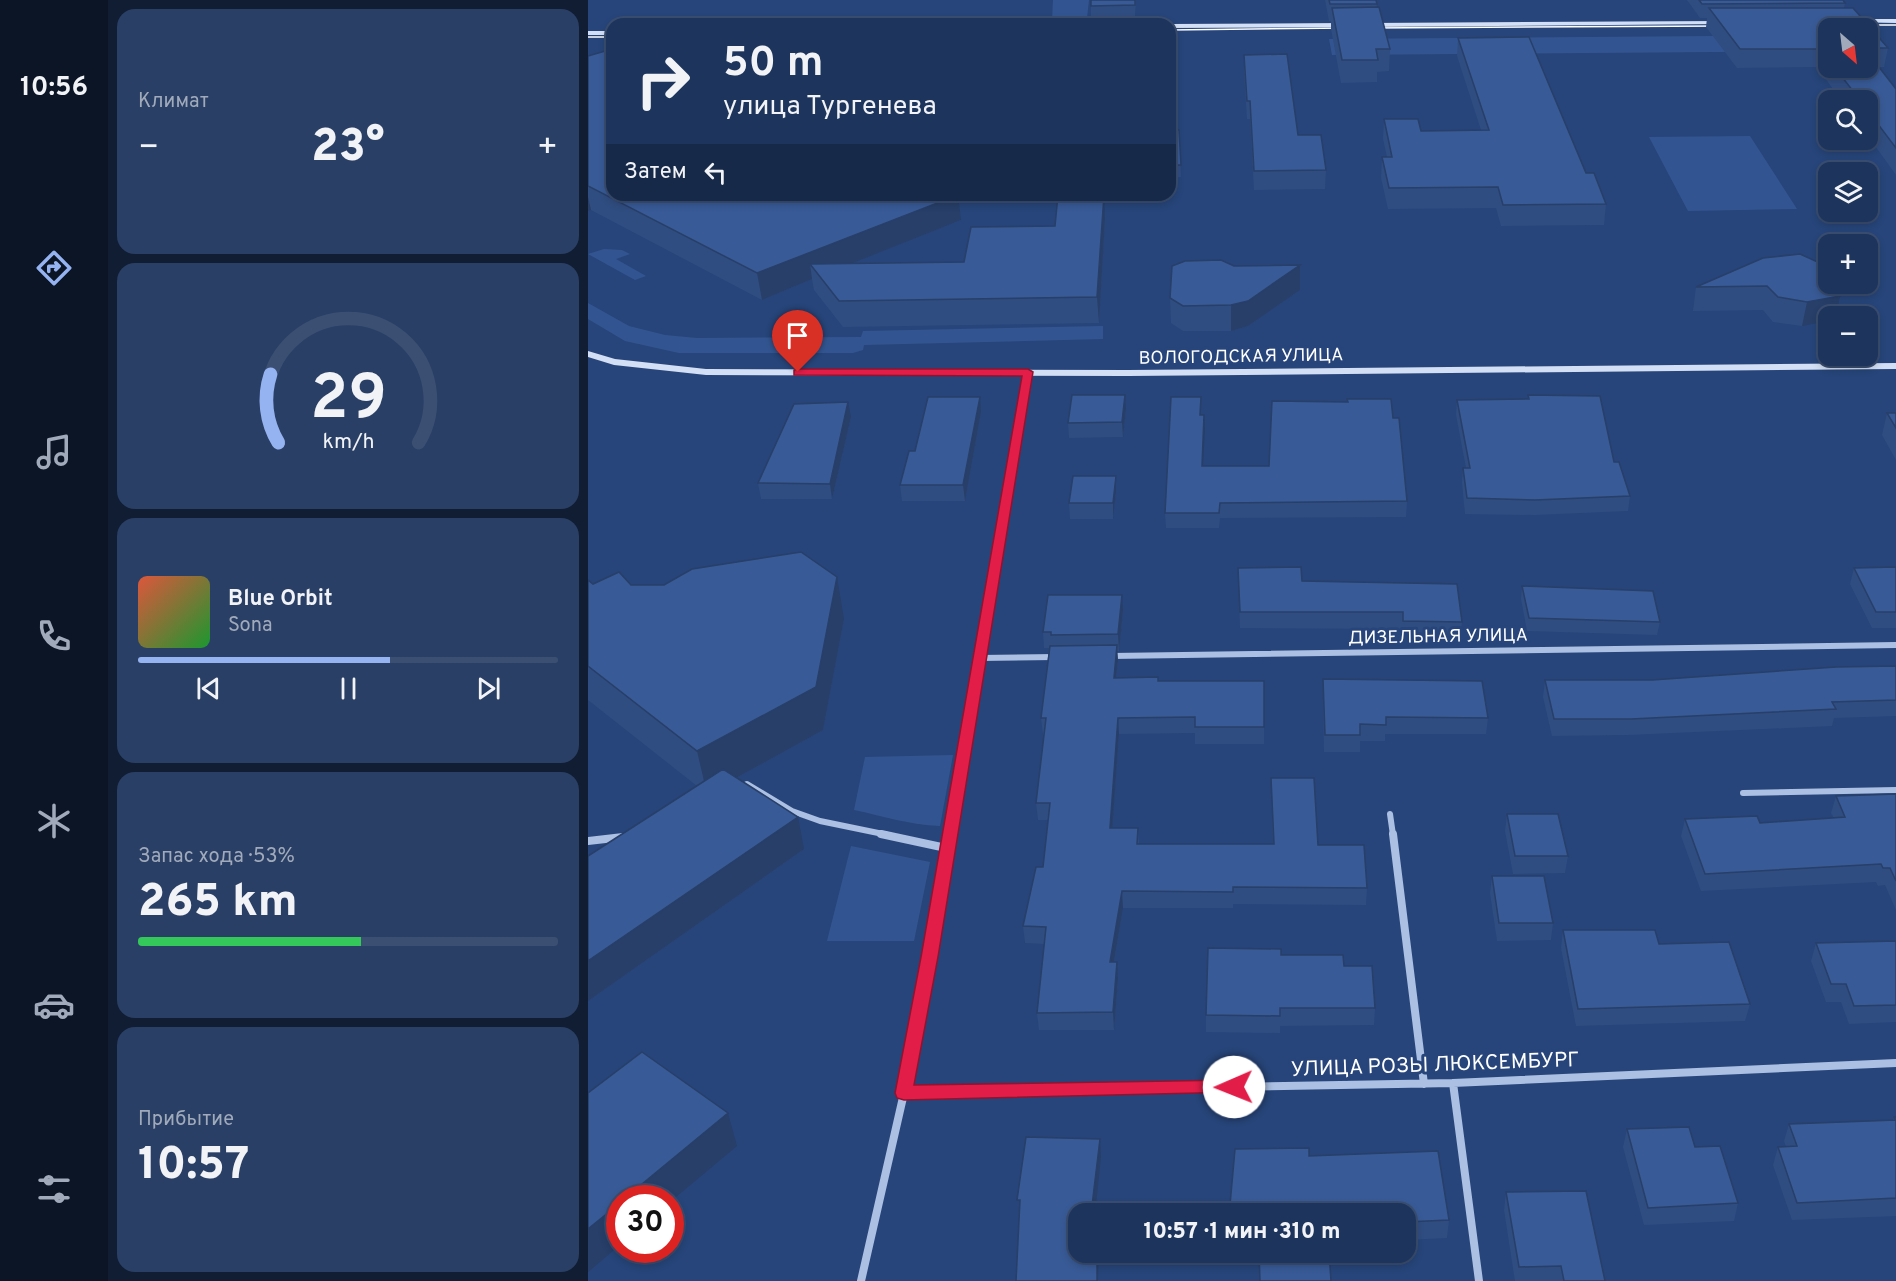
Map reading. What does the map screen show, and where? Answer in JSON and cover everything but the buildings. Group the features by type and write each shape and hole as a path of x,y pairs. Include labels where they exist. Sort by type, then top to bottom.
{"main road":[{"path":"1878,21 1896,21"},
{"path":"1362,25 1726,23"},
{"path":"1176,26 1351,25"},
{"path":"588,33 606,33"},
{"name":"ВОЛОГОДСКАЯ УЛИЦА","path":"588,354 614,362 706,372 1896,366"}],"street":[{"path":"861,1281 904,1093 929,957 1028,372"},
{"name":"ДИЗЕЛЬНАЯ УЛИЦА","path":"1099,656 1896,645"},
{"path":"980,658 1063,657"},
{"path":"727,795 747,784 792,811 820,821 946,848"},
{"path":"1743,793 1896,790"},
{"path":"1390,814 1424,1084"},
{"path":"588,842 633,835"},
{"name":"УЛИЦА РОЗЫ ЛЮКСЕМБУРГ","path":"904,1093 1424,1084 1896,1063"},
{"path":"1453,1083 1479,1281"}],"shaded area":[{"path":"1053,0 1089,0 1087,18 1052,18"},
{"path":"1818,35 1818,51 1332,55 1329,39"},
{"path":"1750,136 1797,209 1688,211 1649,137"},
{"path":"604,249 622,250 630,254 616,259 646,276 635,280 588,254"},
{"path":"588,303 629,326 665,335 697,338 861,337 863,331 1103,326 1103,339 864,345 863,350 853,353 679,353 625,341 588,319"},
{"path":"953,755 940,826 907,822 854,810 865,757"},
{"path":"851,846 930,862 914,941 827,941"}],"tram line":[{"path":"1878,25 1896,25"},
{"path":"1368,28 1722,26"},
{"path":"1176,30 1347,28"},
{"path":"588,37 606,37"}],"route":[{"path":"798,372 1028,372 904,1093 1234,1087"}]}
